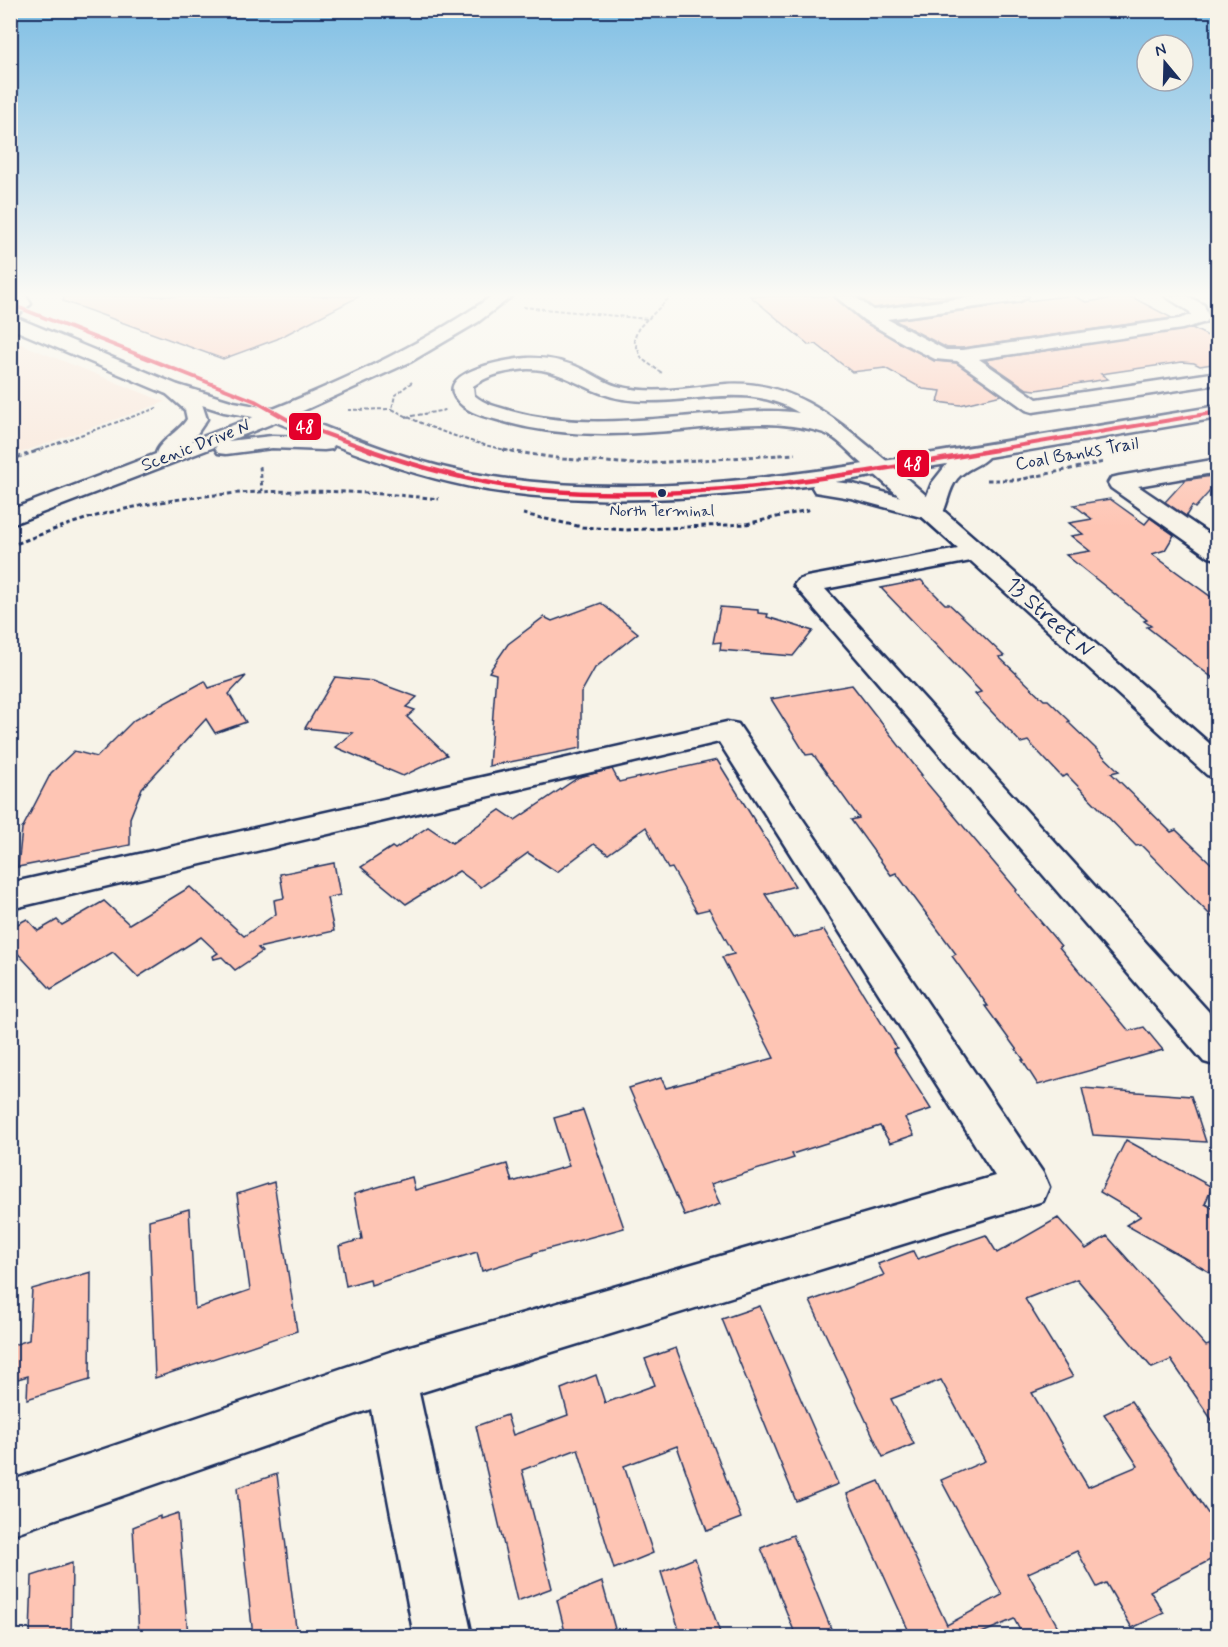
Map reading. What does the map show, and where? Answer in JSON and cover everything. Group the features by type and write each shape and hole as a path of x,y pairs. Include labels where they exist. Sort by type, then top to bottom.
{"main road":[{"path":"141,373 171,389 195,408 197,419 190,431 155,462"},
{"path":"184,373 255,401 276,415"},
{"name":"Scenic Drive N","path":"10,518 276,415 372,373"},
{"name":"13 Street N","path":"482,373 469,380 463,389 466,398 478,407 508,417 560,428 599,430 790,418 832,429"},
{"name":"13 Street N","path":"572,373 594,385 627,394 688,394 742,389 770,392 788,399 832,429 881,468 1218,768"},
{"path":"986,373 1033,406 1218,378"},
{"path":"359,446 338,425 338,412 339,396 360,379"},
{"path":"171,389 231,408 276,415 359,446 446,473 484,482 530,489 651,493 709,491 783,483 1218,412"},
{"path":"155,462 259,443 359,446"},
{"path":"783,483 853,491 933,513 944,480 949,473 961,463 991,450"},
{"path":"1218,465 1119,483 1218,552"},
{"path":"977,553 807,585 1218,1050"},
{"path":"10,897 728,731 1027,1187 390,1377 10,1508"},
{"path":"390,1377 443,1636"}],"path":[{"path":"662,373 669,378"},
{"path":"10,460 159,407"},
{"path":"338,412 392,409"},
{"path":"405,417 454,409"},
{"name":"Coal Banks Trail","path":"944,480 966,485 970,480 1018,480 1107,462"},
{"path":"10,546 77,522 141,507 262,491"}],"shaded area":[{"path":"10,373 93,373 165,402 11,456"}],"building":[{"path":"894,373 970,373 1002,395 960,405 938,402 941,391 923,389"},
{"path":"1004,373 1109,373 1101,374 1108,379 1036,390 1027,389"},
{"path":"1218,475 1218,482 1195,508 1192,506 1186,516 1165,502 1185,480"},
{"path":"1110,499 1145,524 1150,518 1174,535 1165,550 1152,554 1218,602 1218,682 1147,627 1151,626 1144,621 1147,620 1066,555 1090,551 1071,536 1083,534 1069,523 1092,519 1074,505"},
{"path":"921,580 1004,656 999,657 1044,700 1048,700 1070,721 1068,722 1119,771 1111,773 1171,832 1176,830 1218,870 1218,923 1141,845 1136,846 1067,775 1062,777 1028,741 1021,743 975,694 981,692 881,588"},
{"path":"601,603 638,633 595,668 581,693 581,748 489,766 496,674 489,672 508,644 544,617 552,621"},
{"path":"720,607 758,610 758,613 768,614 767,617 813,631 793,656 720,650 721,642 713,643"},
{"path":"246,676 229,694 246,722 215,733 206,719 142,788 130,818 130,845 18,867 22,829 51,773 74,751 97,757 134,720 205,681 209,688"},
{"path":"335,677 373,681 417,697 406,707 415,710 407,717 447,755 403,776 335,747 353,733 305,728"},
{"path":"852,685 922,775 920,775 1017,890 1015,891 1061,946 1059,947 1129,1031 1144,1027 1163,1050 1038,1085 1022,1060 1024,1060 985,1006 988,1006 952,956 956,954 896,873 891,875 851,820 859,818 813,754 806,755 771,699"},
{"path":"717,760 795,886 765,894 793,938 824,930 897,1048 893,1049 931,1109 905,1118 914,1135 890,1143 880,1126 792,1154 794,1158 711,1184 720,1204 685,1216 629,1088 661,1078 666,1088 774,1058 722,957 734,954 709,909 697,912 672,868 668,869 646,827 608,854 594,844 557,872 528,853 481,887 459,871 406,904 361,867 392,847 395,849 428,827 452,843 500,810 515,820 579,777 612,769 619,782"},
{"path":"334,863 340,895 327,898 334,931 258,948 262,952 235,970 222,957 214,959 213,956 218,953 201,937 138,977 113,952 51,989 10,945 10,928 27,919 38,931 57,920 62,925 104,901 129,924 190,887 244,936 276,914 274,900 284,898 280,874"},
{"path":"1082,1088 1191,1096 1206,1142 1093,1135"},
{"path":"583,1110 624,1228 533,1253 533,1255 482,1271 477,1252 371,1285 370,1279 346,1286 339,1246 362,1239 354,1194 412,1177 415,1190 507,1164 512,1182 569,1166 554,1118"},
{"path":"1126,1140 1212,1187 1205,1204 1218,1211 1218,1277 1126,1225 1141,1216 1100,1192"},
{"path":"274,1182 297,1331 155,1378 149,1220 189,1209 195,1309 250,1290 237,1194"},
{"path":"1058,1218 1086,1249 1107,1236 1206,1346 1218,1342 1218,1429 1171,1360 1152,1368 1077,1279 1025,1299 1073,1377 1032,1393 1088,1487 1138,1466 1104,1414 1131,1401 1218,1528 1218,1556 1150,1591 1164,1613 1132,1628 1106,1583 1097,1587 1077,1551 1028,1573 1063,1636 1023,1636 1014,1619 975,1636 911,1636 847,1494 879,1481 947,1625 1002,1595 941,1480 985,1461 941,1380 891,1399 914,1444 883,1457 810,1301 884,1275 878,1264 913,1251 917,1259 986,1235 997,1253"},
{"path":"91,1272 90,1380 27,1399 28,1376 11,1381 13,1345 29,1340 32,1289"},
{"path":"760,1306 838,1484 796,1501 722,1319"},
{"path":"676,1348 741,1518 707,1531 677,1446 624,1466 653,1553 614,1569 578,1449 522,1470 552,1588 517,1601 476,1426 507,1415 513,1435 568,1415 561,1389 596,1375 605,1403 655,1385 645,1359"},
{"path":"277,1474 297,1636 253,1636 237,1488"},
{"path":"178,1513 188,1636 139,1636 133,1527 160,1516 160,1519"},
{"path":"793,1535 834,1636 796,1636 761,1548"},
{"path":"695,1558 721,1636 681,1636 661,1572"},
{"path":"72,1563 71,1636 30,1636 32,1576"},
{"path":"602,1582 617,1636 566,1636 557,1600"}],"transit line":[{"name":"48","path":"184,373 255,401 290,421 435,471 484,482 539,490 594,494 707,491 818,478 1218,412"}],"place":[{"name":"North Terminal","path":"662,493"}]}
